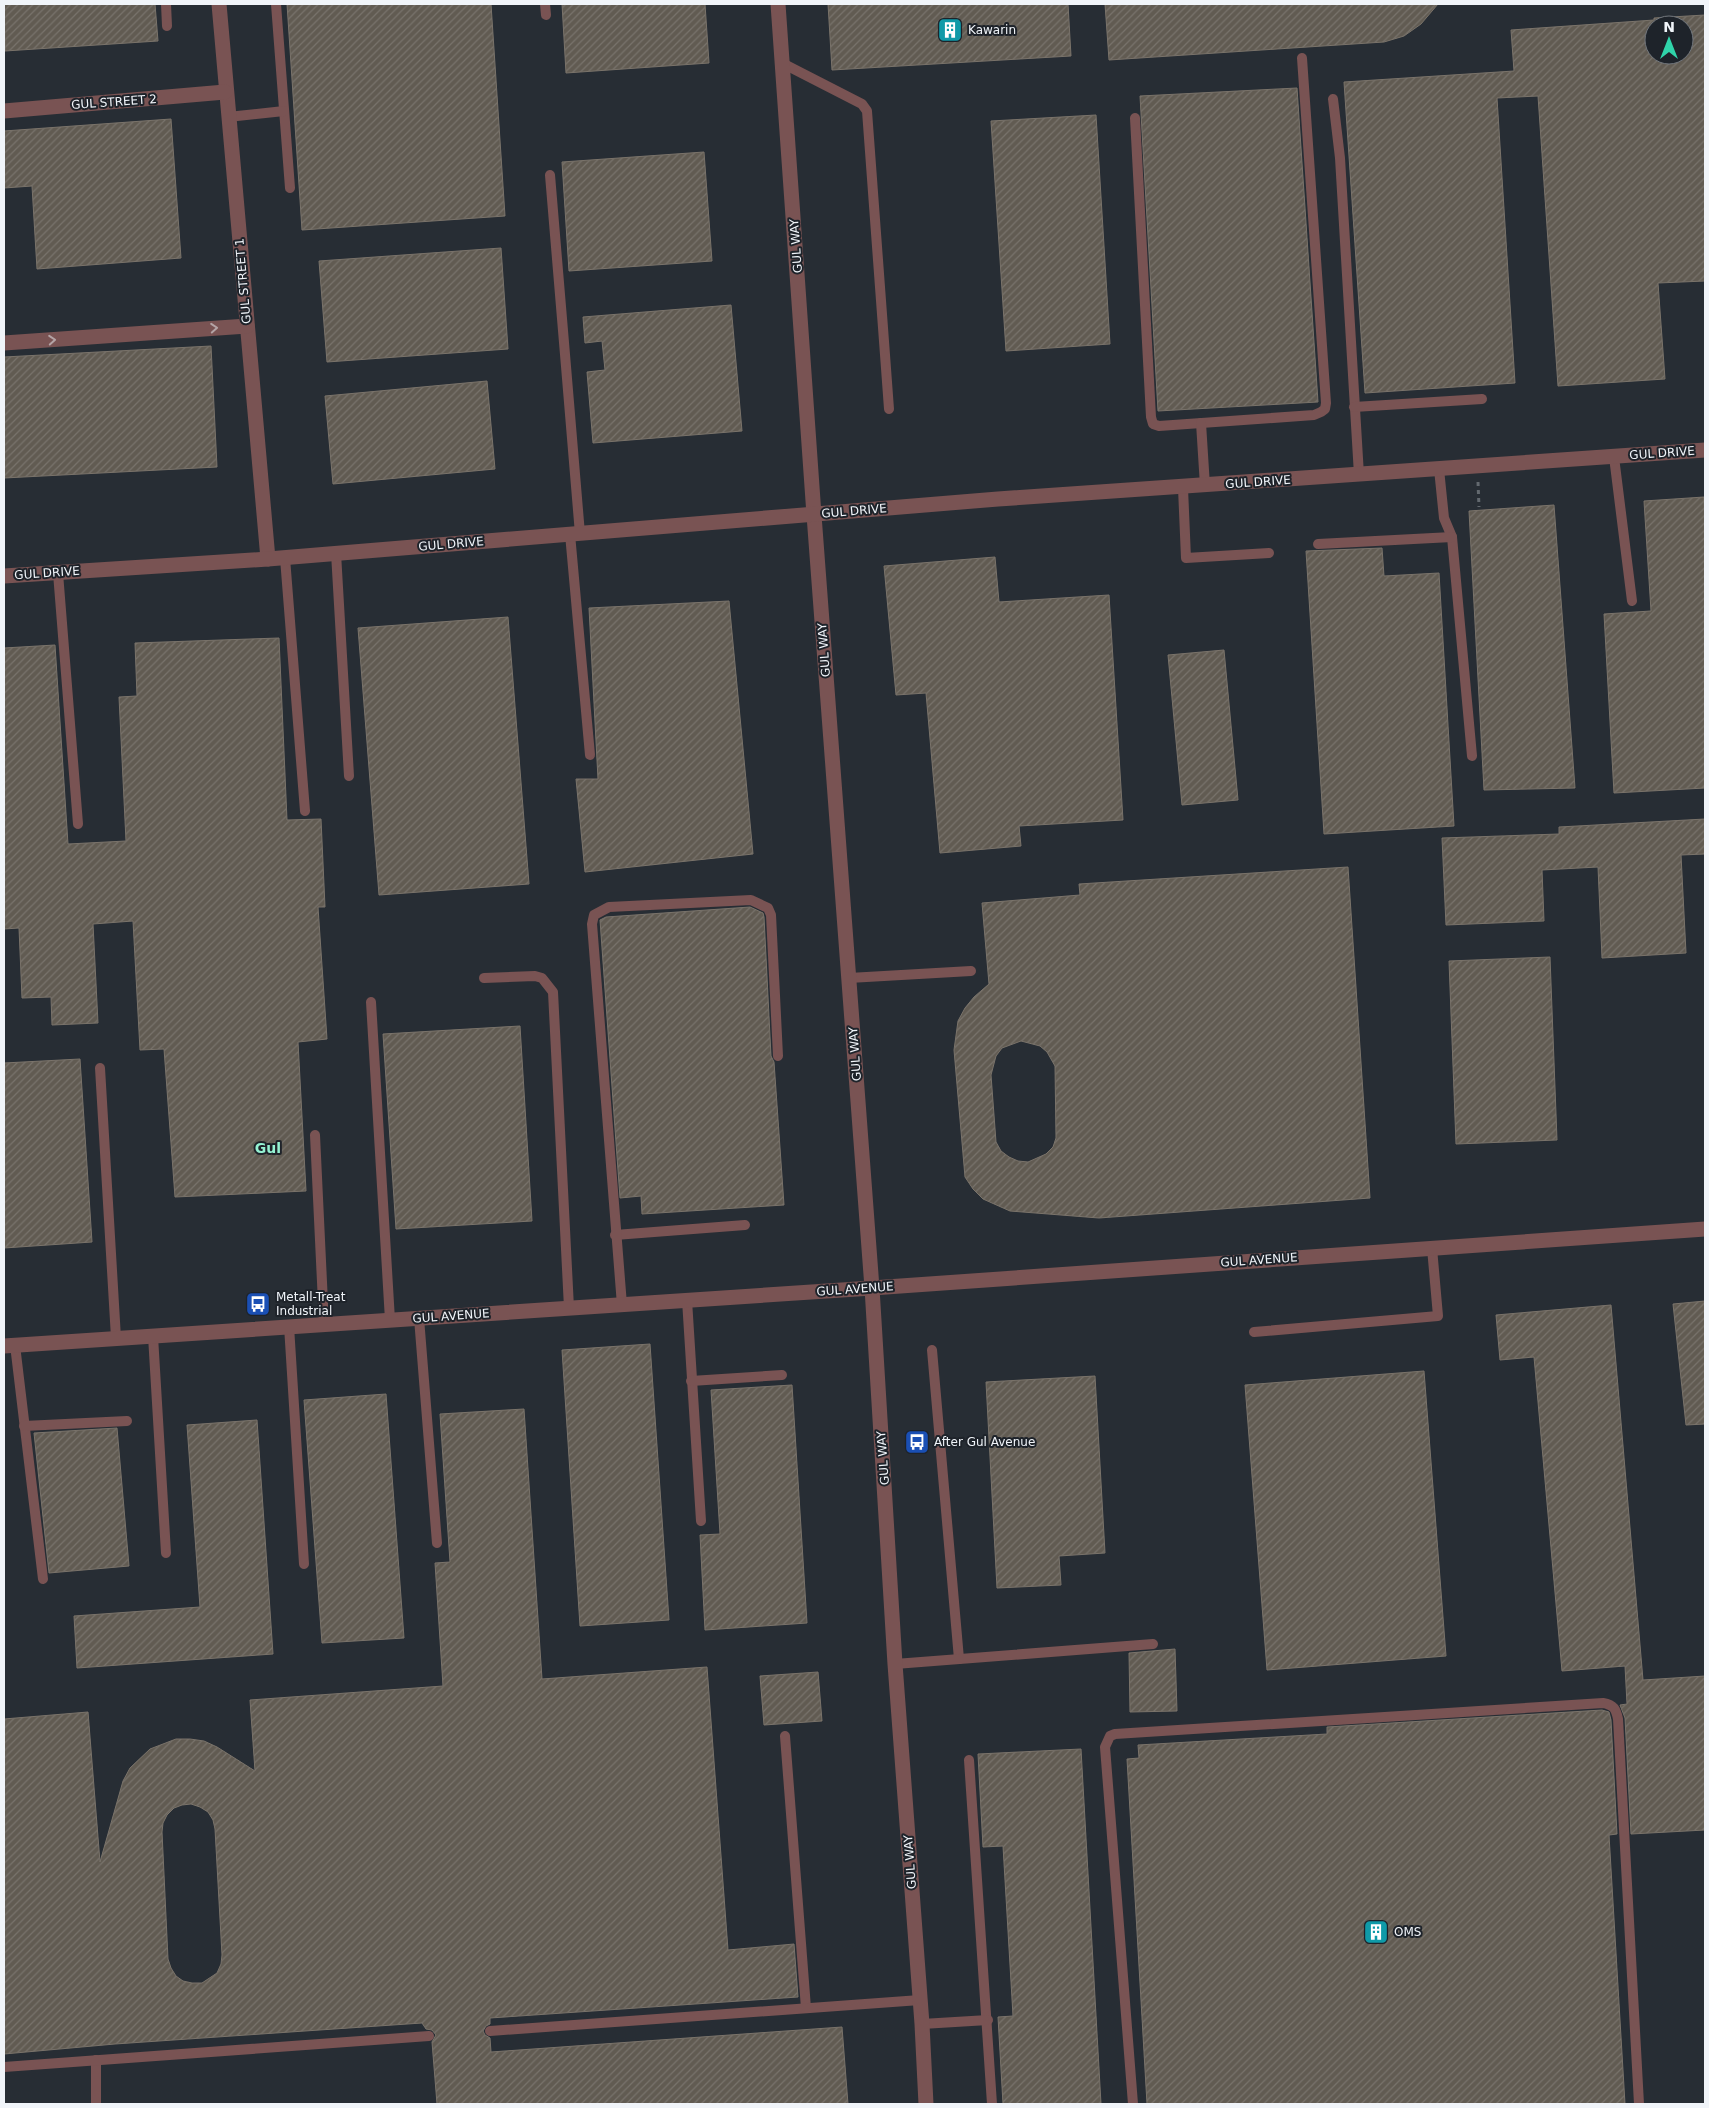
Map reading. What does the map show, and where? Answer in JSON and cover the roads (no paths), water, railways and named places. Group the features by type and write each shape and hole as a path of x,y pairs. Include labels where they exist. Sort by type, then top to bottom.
{"street":[{"name":"GUL STREET 1","path":"218,4 268,559"},
{"name":"GUL WAY","path":"778,4 872,1288 895,1664 922,2024 926,2104"},
{"name":"GUL STREET 2","path":"4,110 225,92"},
{"path":"4,343 247,326"},
{"name":"GUL DRIVE","path":"4,576 284,558 1007,499 1705,450"},
{"name":"GUL AVENUE","path":"10,1345 872,1288 1705,1228"}],"lane":[{"path":"166,4 167,26"},
{"path":"276,4 290,188"},
{"path":"545,4 546,15"},
{"path":"1135,118 1152,421 1156,426 1159,426 1321,412 1325,409 1302,58"},
{"path":"782,63 862,104 867,111 889,409"},
{"path":"1333,99 1340,158 1359,475"},
{"path":"228,117 284,111"},
{"path":"550,174 590,755"},
{"path":"1354,407 1482,399"},
{"path":"1200,423 1205,486"},
{"path":"1614,457 1632,601"},
{"path":"1439,469 1444,518 1452,537 1472,756"},
{"path":"1183,488 1186,558 1269,553"},
{"path":"1318,544 1452,537"},
{"path":"336,553 349,776"},
{"path":"284,558 304,812"},
{"path":"58,573 78,824"},
{"path":"622,1305 592,933 594,915 609,907 751,900 768,908 771,915 778,1056"},
{"path":"849,978 971,972"},
{"path":"484,978 535,976 542,978 553,992 570,1308"},
{"path":"371,1002 390,1320"},
{"path":"100,1068 116,1338"},
{"path":"315,1135 324,1324"},
{"path":"615,1235 745,1226"},
{"path":"1254,1332 1438,1316 1432,1248"},
{"path":"687,1300 701,1521"},
{"path":"419,1318 437,1543"},
{"path":"289,1326 304,1564"},
{"path":"154,1336 166,1553"},
{"path":"10,1345 24,1426 43,1579"},
{"path":"932,1350 959,1659"},
{"path":"691,1381 782,1374"},
{"path":"24,1426 127,1421"},
{"path":"895,1664 1153,1644"},
{"path":"1133,2104 1105,1746 1110,1736 1115,1734 1604,1703 1612,1705 1618,1719 1639,2104"},
{"path":"784,1736 806,2008"},
{"path":"969,1760 988,2020 992,2104"},
{"path":"490,2031 920,2000"},
{"path":"922,2024 988,2020"},
{"path":"4,2067 429,2036"},
{"path":"96,2060 96,2104"}],"place":[{"name":"Kawarin","path":"950,30"},
{"name":"Metall-Treat Industrial","path":"258,1304"},
{"name":"After Gul Avenue","path":"917,1442"},
{"name":"OMS","path":"1376,1932"}],"district":[{"name":"Gul","path":"268,1148"}]}
